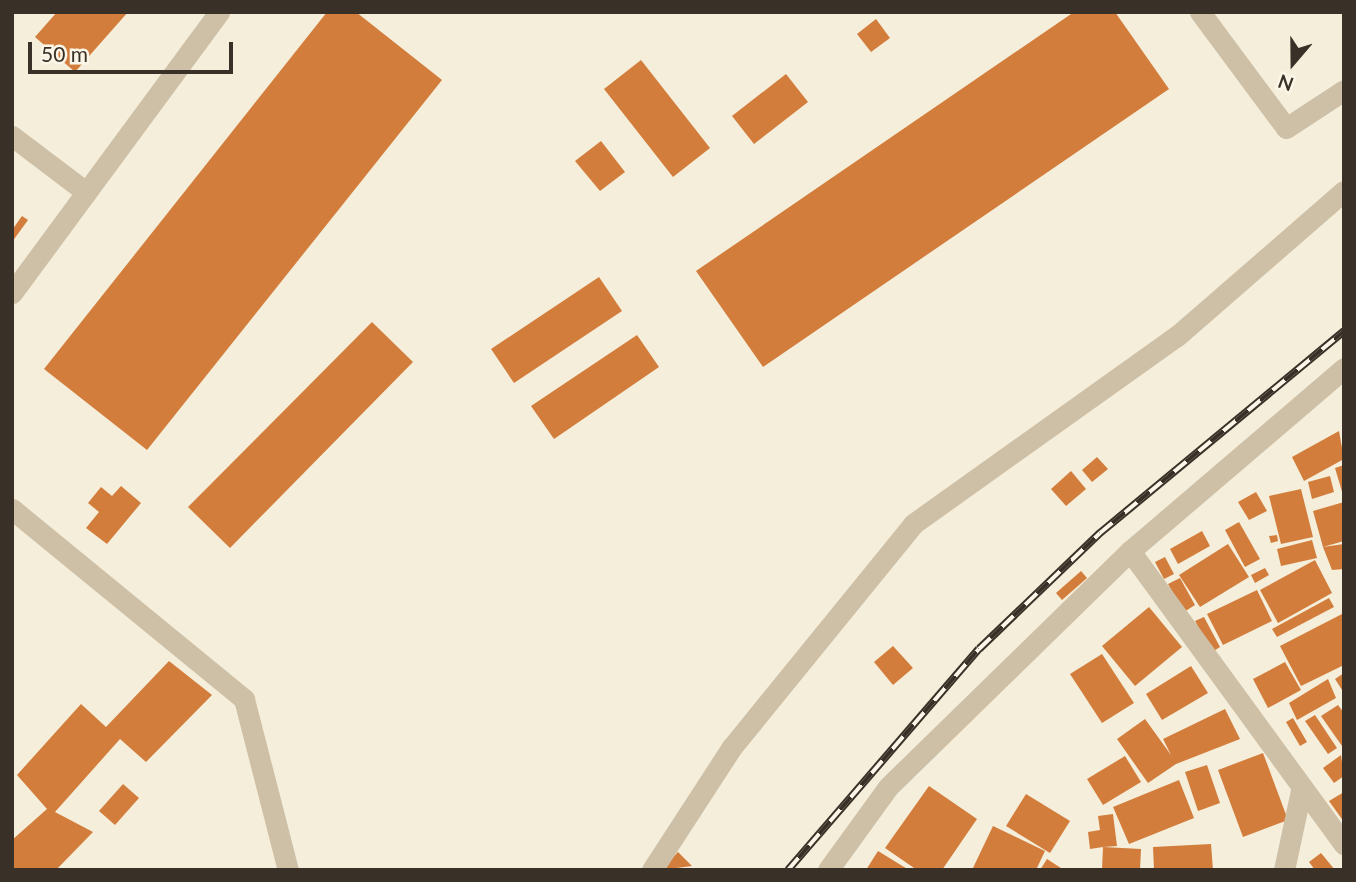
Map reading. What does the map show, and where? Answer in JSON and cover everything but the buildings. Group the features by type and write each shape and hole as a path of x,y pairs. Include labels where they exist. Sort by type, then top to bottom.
{"street":[{"path":"12,293 219,12"},
{"path":"1200,12 1286,128 1344,90"},
{"path":"12,136 86,192"},
{"path":"652,870 732,747 913,524 1178,336 1344,191"},
{"path":"828,870 888,787 1130,551 1344,368"},
{"path":"12,509 244,698 288,870"},
{"path":"1130,551 1301,791 1344,844"},
{"path":"1284,870 1301,791"}],"railway":[{"path":"788,870 979,649 1100,533 1344,331"}]}
